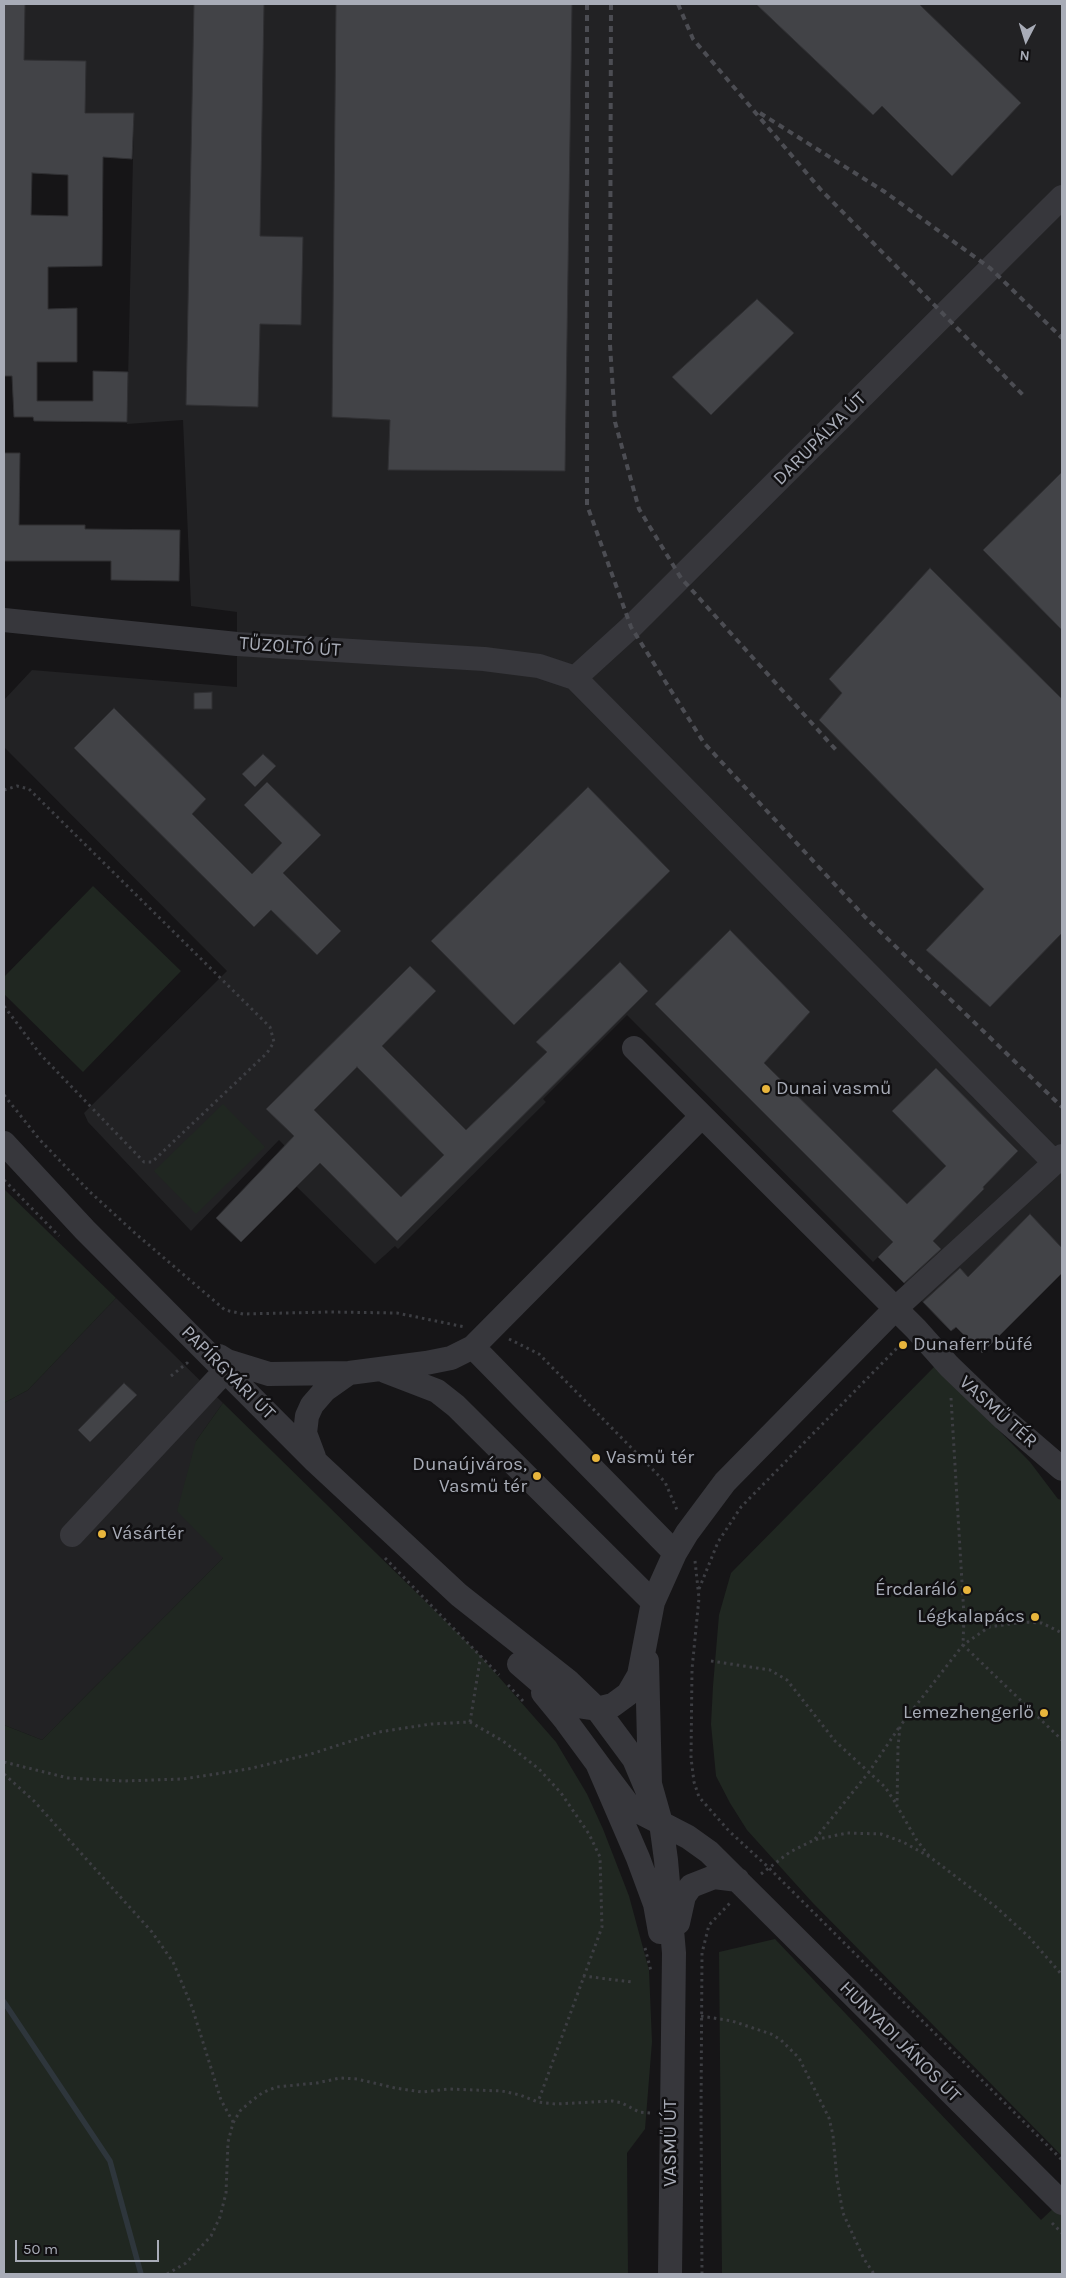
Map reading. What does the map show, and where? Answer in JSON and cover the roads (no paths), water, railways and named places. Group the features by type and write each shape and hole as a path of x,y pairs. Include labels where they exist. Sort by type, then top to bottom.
{"street":[{"name":"DARUPÁLYA ÚT","path":"575,678 631,628 1061,202"},
{"name":"TŰZOLTÓ ÚT","path":"4,620 237,644 484,659 538,666 575,678"},
{"path":"508,1674 577,1706 597,1709 613,1705 628,1694 639,1675 647,1643 653,1602 675,1553 687,1533 725,1482 895,1309 1059,1160 575,678"},
{"name":"VASMŰ TÉR","path":"634,1048 701,1117 916,1329 949,1366 1004,1419 1062,1469"},
{"path":"200,1345 227,1361 269,1374 349,1373 381,1370 451,1358 480,1340 701,1117"},
{"name":"PAPÍRGYÁRI ÚT","path":"4,1143 85,1230 200,1345 218,1378 315,1461 459,1595"},
{"path":"480,1340 675,1553"},
{"path":"381,1370 437,1391 456,1406 653,1602"},
{"path":"315,1461 305,1433 306,1416 312,1405 325,1390 349,1373"},
{"path":"72,1535 218,1378"},
{"path":"459,1595 508,1674 566,1721 630,1807 661,1823"},
{"path":"459,1595 568,1680 597,1709 634,1759 661,1823"},
{"path":"647,1643 650,1784 661,1823 670,1898 674,1954"},
{"path":"596,1763 619,1812 655,1904 672,2012"},
{"name":"HUNYADI JÁNOS ÚT","path":"661,1823 709,1852 1062,2203"},
{"path":"672,2012 674,1954 680,1910 684,1896 691,1886 714,1877 742,1884"},
{"name":"VASMŰ ÚT","path":"670,2274 672,2012"}],"waterway":[{"path":"4,2002 110,2161 141,2274"}],"railway":[{"path":"587,4 587,505 631,627 704,743 865,917 1062,1107"},
{"path":"611,4 610,345 615,422 639,509 681,578 836,750"},
{"path":"678,4 693,39 821,190 1024,396"},
{"path":"760,113 885,192 990,268 1062,338"}],"place":[{"name":"Dunai vasmű","path":"766,1089"},
{"name":"Dunaferr büfé","path":"903,1345"},
{"name":"Vasmű tér","path":"596,1458"},
{"name":"Dunaújváros, Vasmű tér","path":"537,1476"},
{"name":"Vásártér","path":"102,1534"},
{"name":"Ércdaráló","path":"967,1590"},
{"name":"Légkalapács","path":"1035,1617"},
{"name":"Lemezhengerlő","path":"1044,1713"}]}
